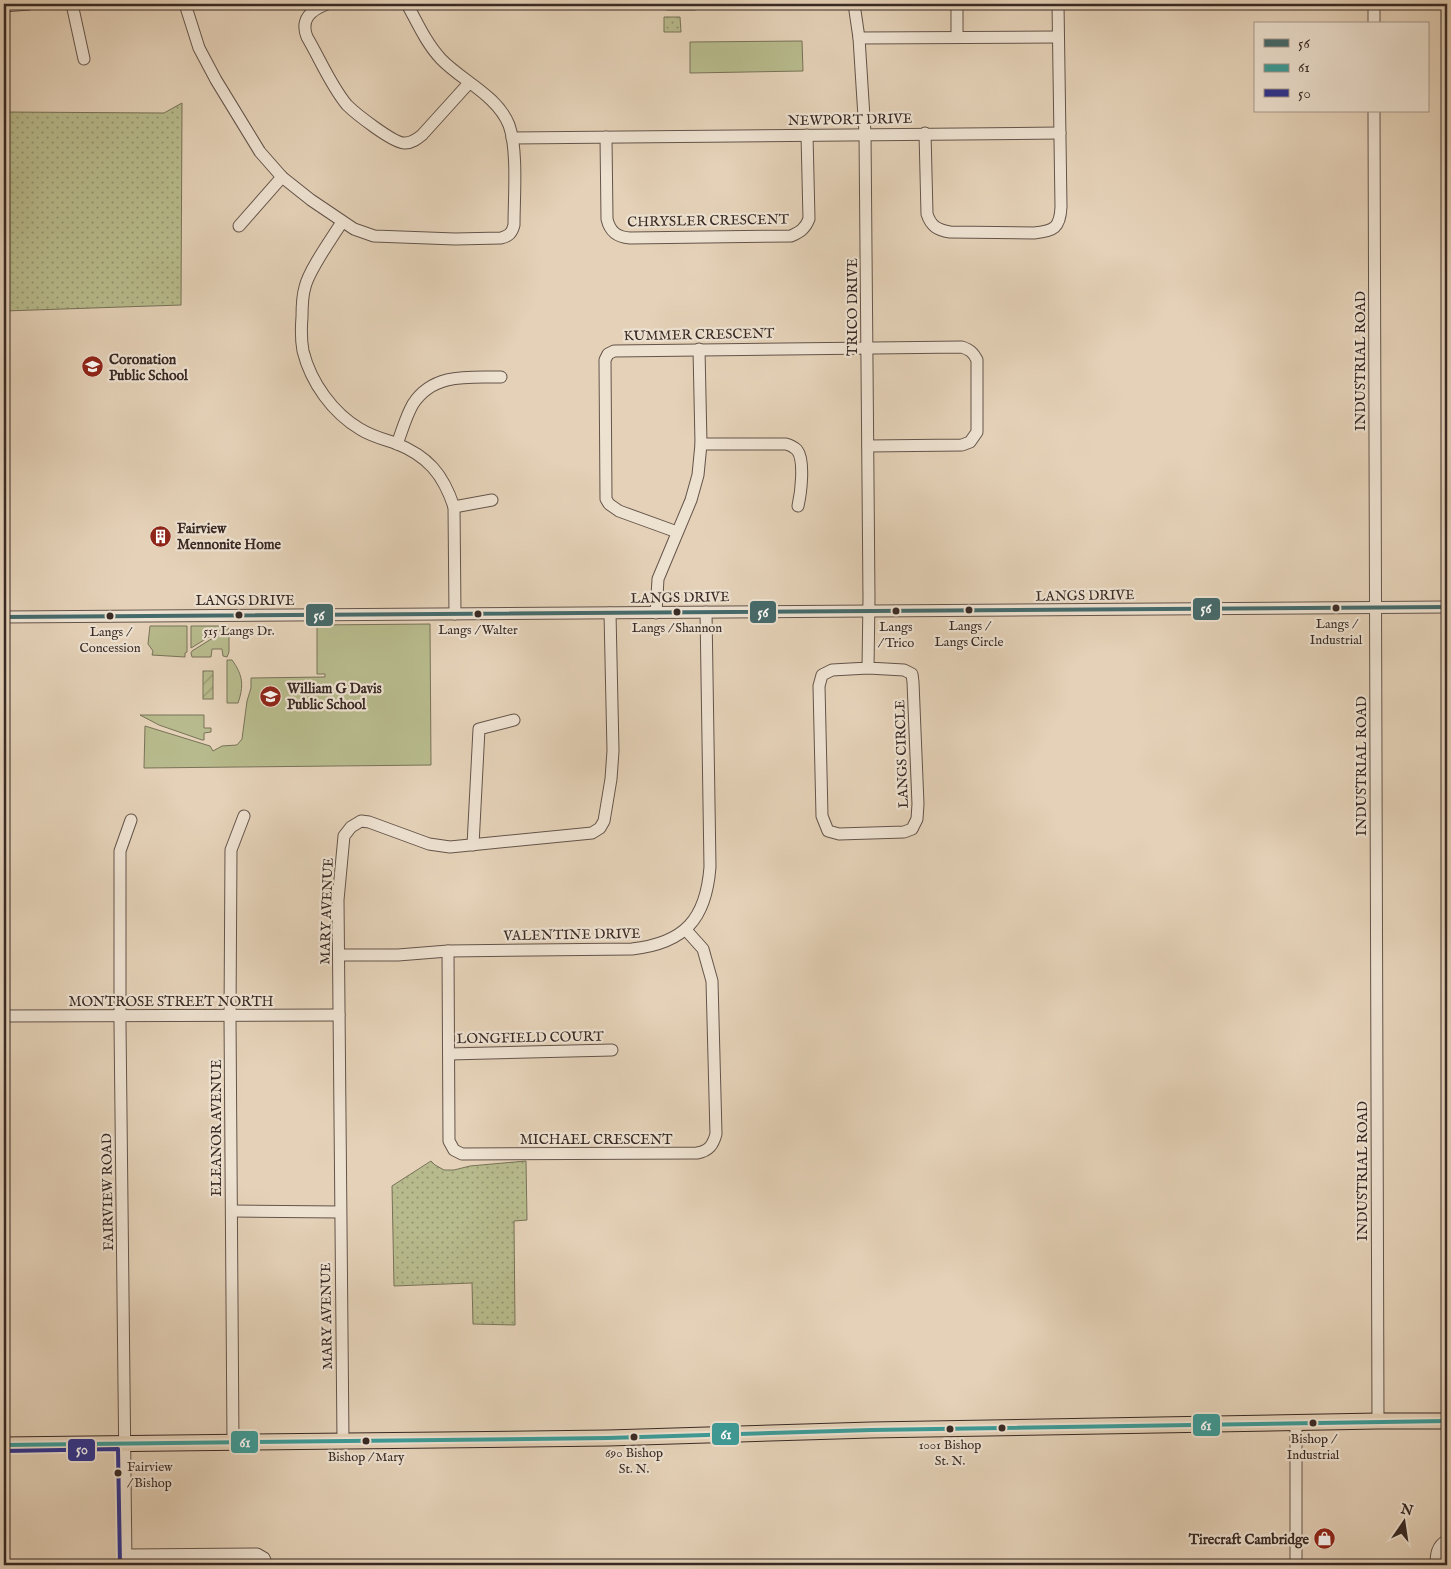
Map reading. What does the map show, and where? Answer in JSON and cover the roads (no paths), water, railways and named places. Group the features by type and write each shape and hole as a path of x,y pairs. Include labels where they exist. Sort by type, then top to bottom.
{"main road":[{"path":"4,1445 608,1438 871,1430 1447,1421"}],"street":[{"path":"4,6 30,4"},
{"path":"72,4 84,60"},
{"path":"185,4 199,48 216,80 260,152 282,177 311,200 342,222 363,233 374,236 454,239 501,238 508,236 514,225 512,138 502,112 433,50 406,4"},
{"path":"327,4 317,8 308,16 304,29 307,38 348,105 394,140 404,144 415,141 469,83"},
{"name":"TRICO DRIVE","path":"854,4 859,38 866,133 869,611"},
{"path":"957,4 957,36"},
{"path":"925,133 927,214 930,224 939,230 950,232 1047,232 1057,226 1060,219 1058,4"},
{"path":"1374,4 1374,22"},
{"path":"859,38 957,36 1058,37"},
{"name":"INDUSTRIAL ROAD","path":"1374,112 1378,1421"},
{"name":"NEWPORT DRIVE","path":"512,138 866,133 1060,133"},
{"name":"CHRYSLER CRESCENT","path":"606,137 607,219 611,231 616,235 630,238 791,236 799,233 806,227 809,219 807,135"},
{"path":"239,226 282,177"},
{"path":"342,222 305,285 301,325 303,351 316,381 330,404 348,421 371,435 420,454 440,476 449,492 454,507 455,614"},
{"name":"KUMMER CRESCENT","path":"677,532 619,511 609,504 606,499 605,360 611,352 619,350 962,347 970,350 977,360 977,432 970,442 962,445 868,446"},
{"path":"656,613 658,579 695,489 701,444 699,349"},
{"path":"397,444 413,405 424,390 443,380 501,377"},
{"path":"701,444 786,444 796,449 800,457 801,490 798,506"},
{"path":"454,507 492,500"},
{"name":"LANGS DRIVE","path":"4,617 1447,607"},
{"path":"868,668 869,611"},
{"name":"VALENTINE DRIVE","path":"340,955 398,955 448,951 632,949 660,944 686,930 704,902 710,867 706,612"},
{"name":"MARY AVENUE","path":"343,1441 338,900 344,836 351,826 361,821 369,822 429,844 450,847 592,833 600,828 604,821 612,779 610,613"},
{"name":"LANGS CIRCLE","path":"868,668 904,670 912,674 914,682 917,819 912,829 904,832 839,834 828,831 822,816 820,686 822,675 832,670 868,668"},
{"path":"473,845 479,729 514,720"},
{"name":"ELEANOR AVENUE","path":"233,1443 230,1017 231,850 244,816"},
{"name":"FAIRVIEW ROAD","path":"126,1560 120,851 131,820"},
{"name":"MICHAEL CRESCENT","path":"448,951 450,1141 454,1150 462,1154 704,1152 711,1147 716,1134 712,980 704,949 686,930"},
{"name":"MONTROSE STREET NORTH","path":"4,1016 230,1017 339,1015"},
{"name":"LONGFIELD COURT","path":"449,1054 612,1050"},
{"path":"232,1212 340,1212"},
{"path":"1296,1423 1296,1565"},
{"path":"1436,1565 1437,1553 1441,1544 1447,1540"},
{"path":"126,1560 242,1560 257,1554 264,1558 267,1565"}],"place":[{"name":"Coronation Public School","path":"93,367"},
{"name":"Fairview Mennonite Home","path":"161,536"},
{"name":"Langs / Industrial","path":"1336,608"},
{"name":"Langs / Langs Circle","path":"969,610"},
{"name":"Langs / Trico","path":"896,611"},
{"name":"Langs / Shannon","path":"677,612"},
{"name":"Langs / Walter","path":"478,614"},
{"name":"515 Langs Dr.","path":"239,615"},
{"name":"Langs / Concession","path":"110,616"},
{"name":"William G Davis Public School","path":"271,696"},
{"name":"Bishop / Industrial","path":"1313,1423"},
{"name":"1001 Bishop St. N.","path":"950,1429"},
{"name":"690 Bishop St. N.","path":"634,1437"},
{"name":"Bishop / Mary","path":"366,1441"},
{"name":"Fairview / Bishop","path":"118,1473"},
{"name":"Tirecraft Cambridge","path":"1325,1539"}]}
